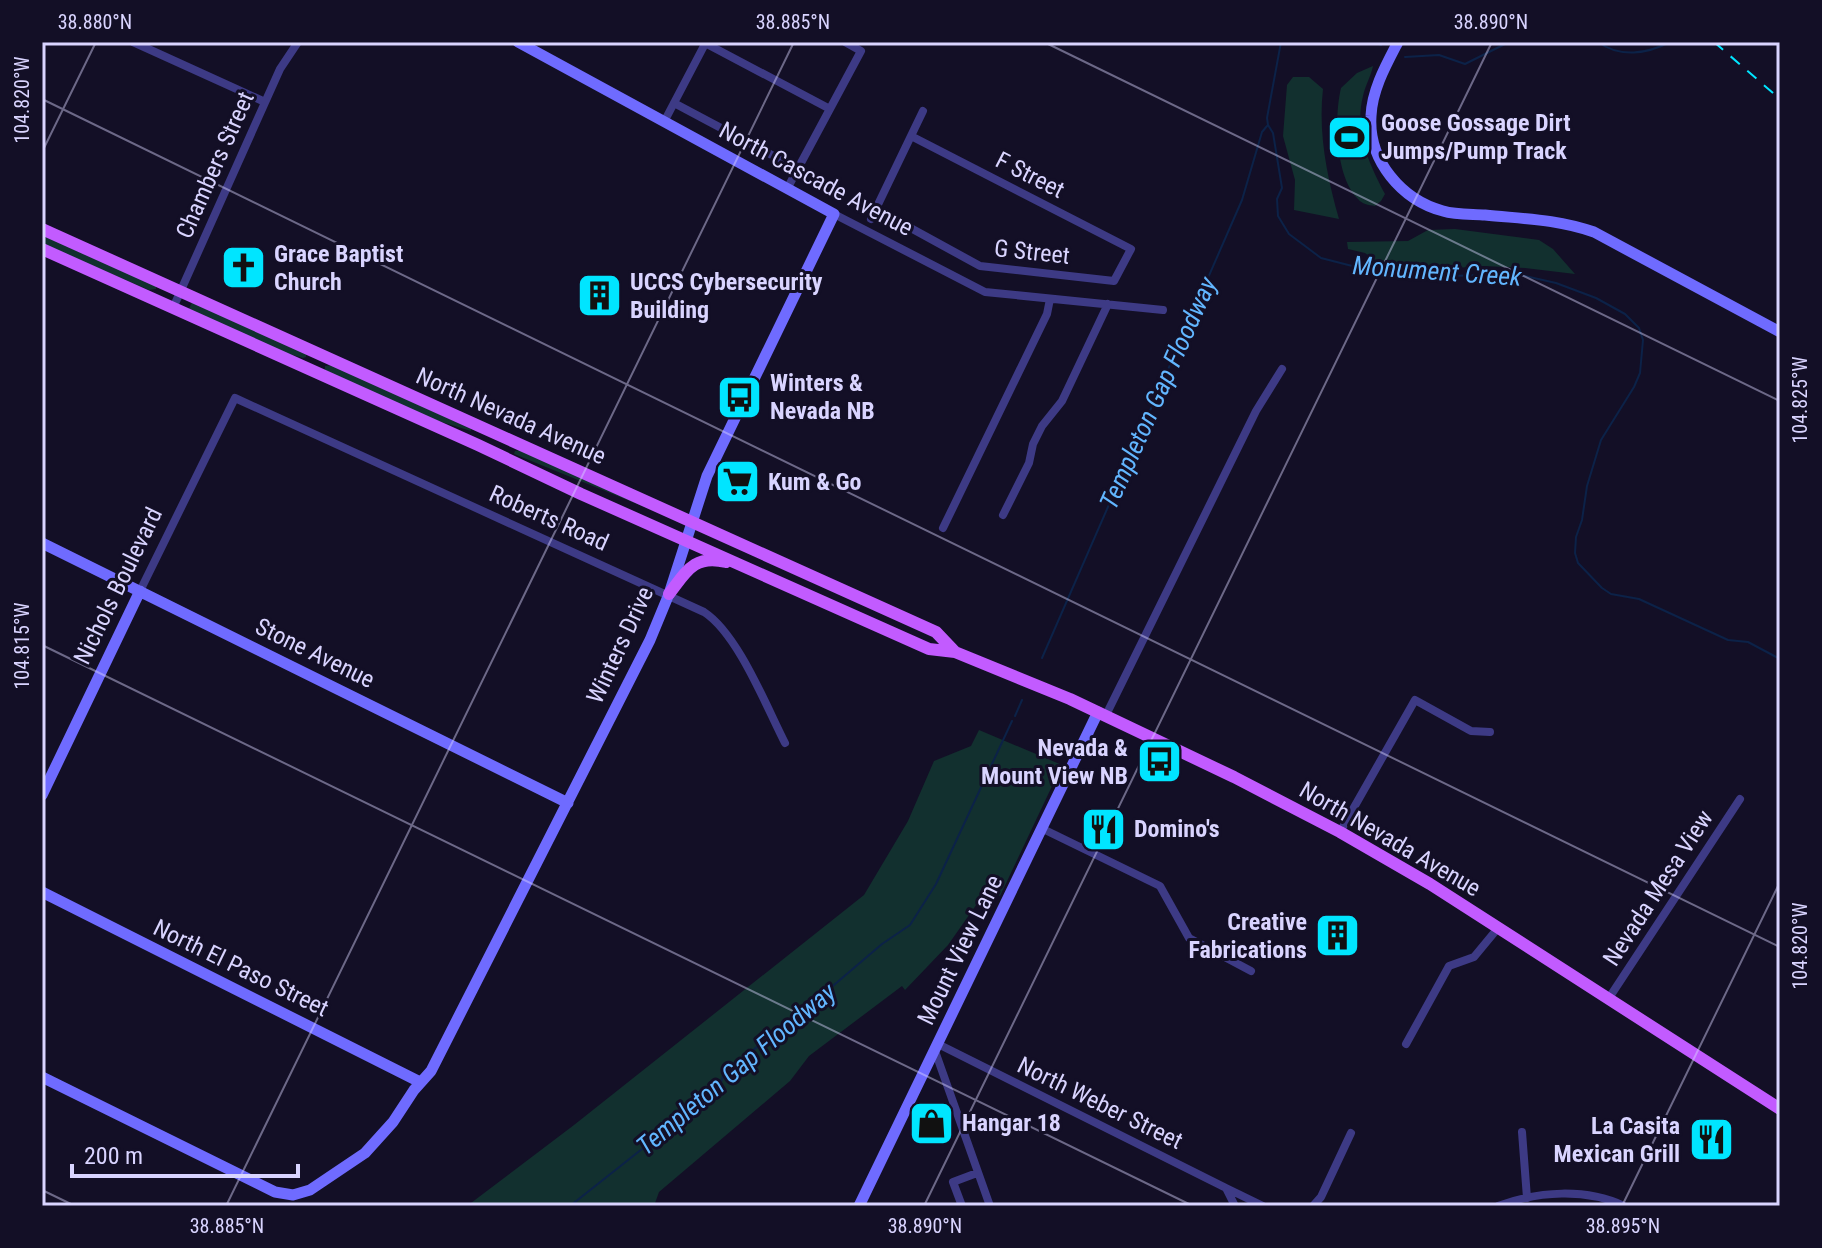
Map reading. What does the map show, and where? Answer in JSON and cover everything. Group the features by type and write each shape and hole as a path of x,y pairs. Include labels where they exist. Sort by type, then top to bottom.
{"main road":[{"name":"North Nevada Avenue","path":"42,229 936,632 955,652"},
{"name":"North Nevada Avenue","path":"42,249 929,649 955,652 1102,714 1234,777 1340,832 1430,884 1780,1109"},
{"path":"669,594 698,561 719,560 748,568"}],"street":[{"path":"133,42 265,102"},
{"name":"Chambers Street","path":"173,308 280,69 298,42"},
{"name":"North Cascade Avenue","path":"518,42 531,45 664,122 834,214 868,224 978,290 1163,310"},
{"path":"664,122 705,42 830,109"},
{"path":"787,189 861,51 845,42"},
{"path":"1398,42 1381,75 1370,117 1372,138 1379,157 1388,174 1404,192 1421,203 1445,212 1565,222 1594,232 1780,332"},
{"path":"674,103 798,169"},
{"path":"868,224 923,111"},
{"name":"F Street","path":"911,136 1131,249"},
{"name":"G Street","path":"876,209 980,266 1114,281 1131,249"},
{"name":"Winters Drive","path":"42,1077 275,1192 293,1195 310,1190 365,1153 393,1122 439,1057 650,640 716,456 834,214"},
{"path":"943,528 1047,314 1050,299"},
{"path":"1003,515 1029,463 1037,435 1062,401 1108,304"},
{"path":"313,371 320,354"},
{"name":"Mount View Lane","path":"859,1206 1043,829 1256,411 1282,369"},
{"name":"Nichols Boulevard","path":"42,795 235,398"},
{"name":"Roberts Road","path":"235,398 704,612 724,630 785,743"},
{"path":"478,445 485,428"},
{"name":"Stone Avenue","path":"42,543 568,803"},
{"path":"1340,832 1415,700 1471,731 1490,732"},
{"name":"Nevada Mesa View","path":"1609,998 1740,799"},
{"path":"1043,829 1160,886 1189,938 1251,971"},
{"name":"North El Paso Street","path":"42,892 420,1082"},
{"path":"1406,1044 1449,966 1474,957 1498,928"},
{"path":"936,1048 990,1206"},
{"name":"North Weber Street","path":"936,1048 1263,1206"},
{"path":"1522,1132 1527,1198"},
{"path":"1313,1206 1321,1197 1351,1133"},
{"path":"962,1206 953,1182 977,1173"},
{"path":"1226,1188 1235,1206"},
{"path":"1498,1206 1527,1198 1594,1194 1622,1206"}],"green space":[{"name":"Goose Gossage Dirt Jumps/Pump Track","path":"1373,66 1363,96 1360,122 1369,159 1385,194 1375,206 1361,202 1350,189 1341,162 1337,130 1341,88 1357,73"},
{"path":"1293,77 1309,77 1323,89 1325,155 1339,219 1294,210 1295,180 1283,136 1287,85"},
{"path":"1455,229 1539,240 1553,249 1575,274 1525,268 1378,263 1365,253 1348,249 1347,242 1408,241 1428,230"},
{"path":"42,234 156,286 156,289 149,290 42,244"},
{"path":"192,302 306,353 306,357 272,349 189,309"},
{"path":"333,365 471,431 425,417 325,370 325,366"},
{"path":"523,450 647,508 514,454"},
{"path":"979,730 1062,765 1000,896 986,891 948,945 905,990 902,986 809,1056 790,1081 659,1192 654,1206 467,1206 864,895 908,821 934,761 971,746"}],"waterway":[{"name":"Monument Creek","path":"1281,42 1267,118 1273,133 1282,188 1277,199 1278,216 1289,234 1321,258 1364,269 1450,276 1516,274 1556,283 1596,298 1625,314 1639,328 1643,340 1640,373 1601,440 1576,537 1578,563 1611,594 1639,599 1728,640 1748,642 1780,659"},
{"path":"1374,42 1381,45"},
{"path":"1405,57 1439,55 1465,64 1509,42"},
{"path":"1598,42 1624,52 1652,49 1670,42"},
{"name":"Templeton Gap Floodway","path":"1042,658 1242,200 1262,132 1267,126"},
{"name":"Templeton Gap Floodway","path":"1015,716 1022,700"},
{"name":"Templeton Gap Floodway","path":"570,1206 719,1088 724,1073 882,944 910,925 936,884 1012,721"}],"railway":[{"path":"1714,42 1780,99"}],"place":[{"name":"Goose Gossage Dirt Jumps/Pump Track","path":"1350,137"},
{"name":"Grace Baptist Church","path":"243,268"},
{"name":"UCCS Cybersecurity Building","path":"599,296"},
{"name":"Winters & Nevada NB","path":"739,397"},
{"name":"Kum & Go","path":"737,482"},
{"name":"Nevada & Mount View NB","path":"1159,762"},
{"name":"Domino's","path":"1103,829"},
{"name":"Creative Fabrications","path":"1338,936"},
{"name":"Hangar 18","path":"931,1123"},
{"name":"La Casita Mexican Grill","path":"1711,1140"}]}
